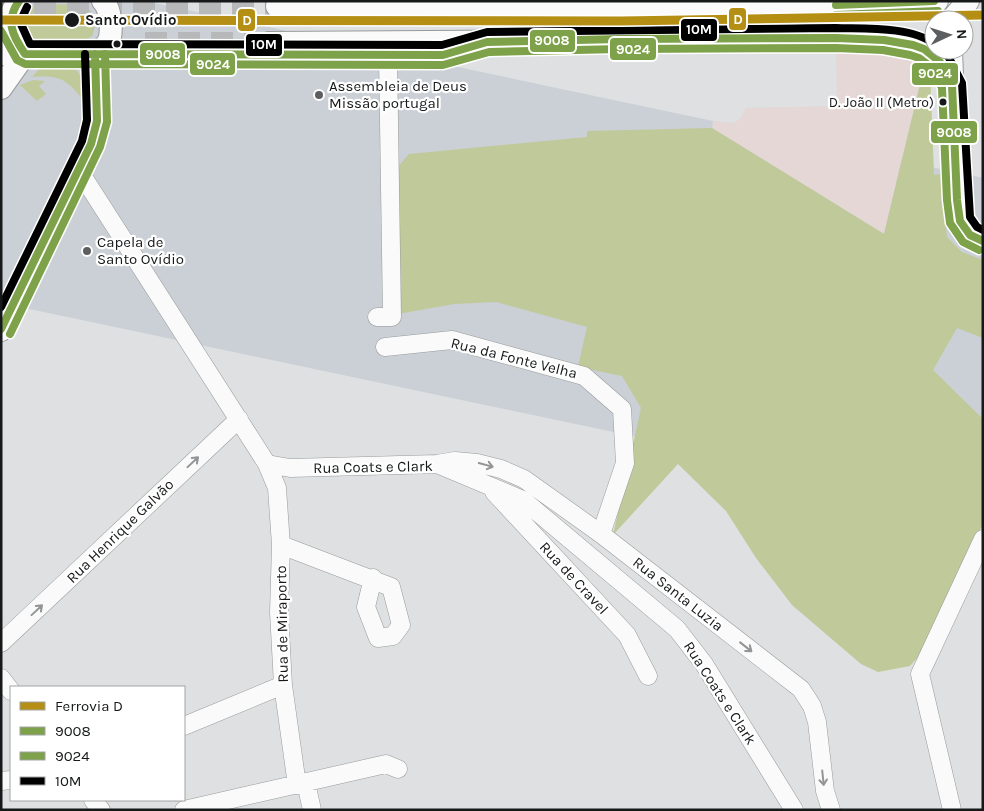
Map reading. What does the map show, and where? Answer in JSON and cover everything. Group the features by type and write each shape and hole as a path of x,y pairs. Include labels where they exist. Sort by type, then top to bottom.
{"main road":[{"path":"19,1 10,19 11,33 25,54"},
{"path":"1,330 8,303 80,172 91,144 97,121 96,54 106,45 110,37 109,12 102,1"},
{"path":"277,6 491,4 769,6 902,4 937,1"},
{"path":"978,1 983,1"},
{"path":"269,43 682,39 884,40 924,49 940,62 952,85"},
{"path":"1,54 443,56 487,42"},
{"path":"1,88 25,54"},
{"path":"951,60 957,200 960,221 970,235 983,241"}],"street":[{"path":"378,317 392,317 388,56"},
{"path":"80,172 267,464"},
{"name":"Rua da Fonte Velha","path":"385,347 452,340 584,376 622,410 625,463 601,534"},
{"name":"Rua Henrique Galvão","path":"1,643 239,419"},
{"name":"Rua Santa Luzia","path":"437,464 455,461 477,462 516,475 601,534 800,689 812,706 817,722 825,791 831,810"},
{"name":"Rua Coats e Clark","path":"267,464 290,468 437,464 490,488 523,500 677,629 704,664 794,810"},
{"name":"Rua de Miraporto","path":"267,464 277,488 281,545 279,612 283,685 302,784 312,810"},
{"name":"Rua de Cravel","path":"490,488 627,635 648,676"},
{"path":"952,810 920,674 983,539"},
{"path":"281,545 373,578"},
{"path":"1,678 10,690"},
{"path":"185,726 283,685"},
{"path":"184,810 386,764 398,769"}],"shaded area":[{"name":"Santo Ovídio","path":"1,1 145,1 983,178 983,510 1,303"},
{"path":"836,53 887,53 914,58 925,63 884,234 712,128 713,121 734,123 741,118 746,108 837,106"}],"green space":[{"path":"79,4 91,12 95,26 92,36 83,42 34,44 29,41 19,23 25,10 34,5"},
{"path":"925,63 930,70 934,175 940,174 947,237 962,252 983,260 983,338 957,328 933,370 983,419 983,524 919,656 910,666 878,672 861,664 792,605 756,558 726,511 678,464 613,535 641,408 622,376 578,367 587,327 496,302 454,304 398,314 396,169 409,154 587,137 587,131 712,128 884,234"},
{"path":"59,65 73,68 77,71 82,80 84,101 62,80 50,77 32,77 41,67"},
{"path":"33,80 45,81 39,86 46,94 37,101 20,85"}],"tunnel":[{"path":"1,8 277,6"},
{"path":"145,43 269,43"}],"rail line":[{"name":"D","path":"1,20 621,21 983,15"}],"transit line":[{"name":"9008","path":"19,1 12,15 11,22 17,41 25,54 443,55 487,42 621,39 836,38 884,40 913,45 924,49 940,62 952,85 957,200 960,221 970,235 983,241"},
{"name":"9008","path":"836,5 934,1"},
{"name":"10M","path":"27,7 20,22 30,44 442,45 487,32 836,28 900,31 924,38"},
{"name":"9024","path":"836,15 924,12"},
{"name":"9024","path":"1,31 17,60 25,64 443,65 489,52 621,49 836,48 883,50 910,55 919,58 932,68 942,88 947,200 950,223 963,242 979,250"},
{"name":"10M","path":"1,307 82,141 87,120 85,54"},
{"name":"9008","path":"1,329 91,144 97,121 95,54"},
{"name":"9024","path":"10,334 100,147 107,122 105,54"},
{"name":"10M","path":"950,60 962,83 970,217 977,227 983,230"}],"place":[{"name":"Santo Ovídio","path":"72,20"},
{"name":"Assembleia de Deus Missão portugal","path":"319,95"},
{"name":"D. João II (Metro)","path":"943,102"},
{"name":"Capela de Santo Ovídio","path":"87,251"}]}
